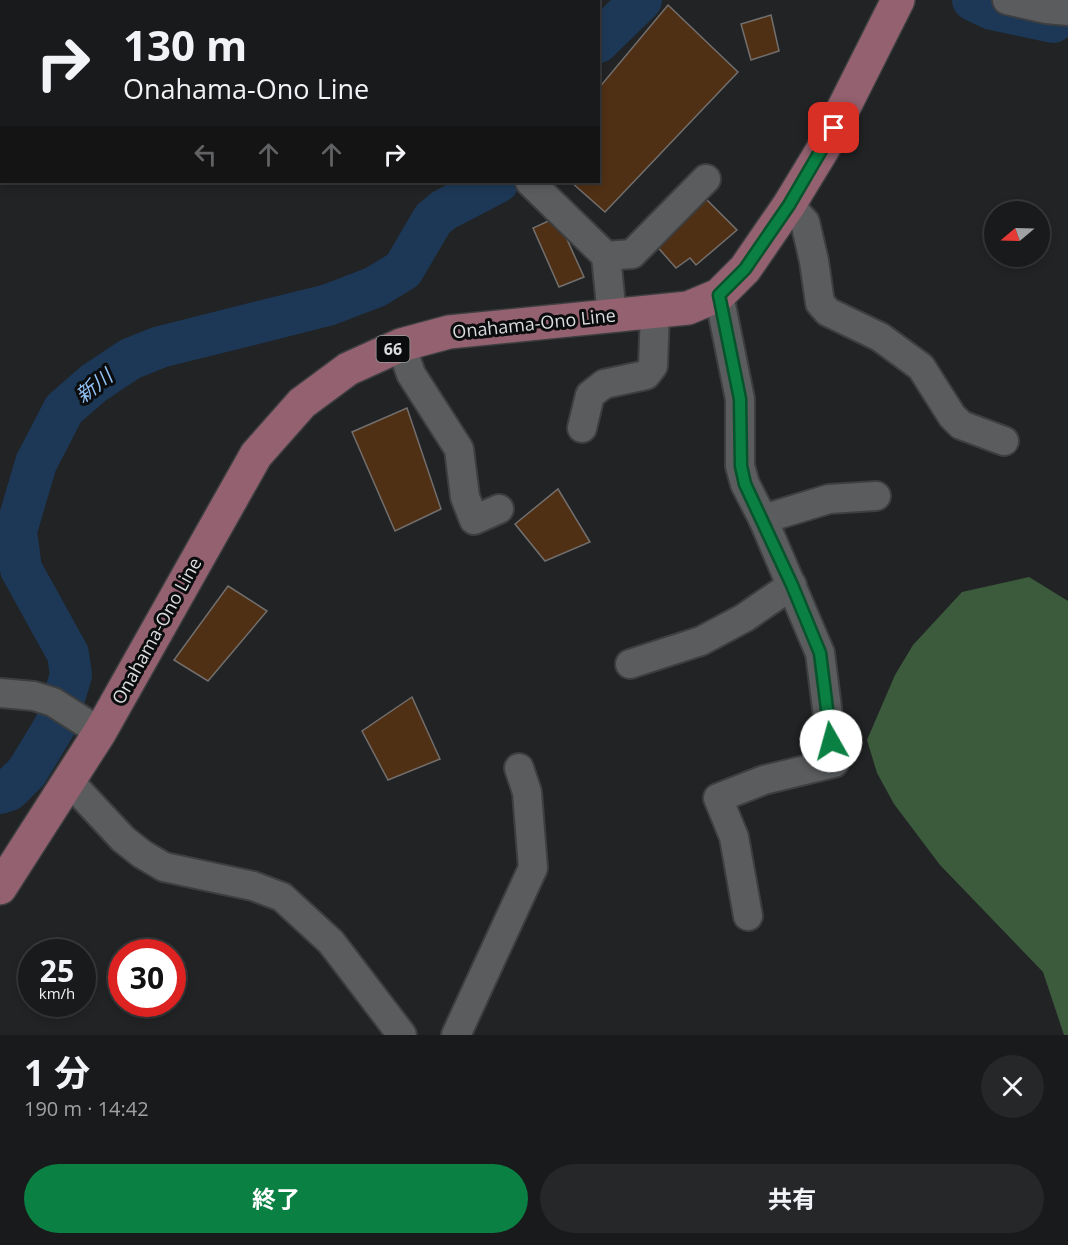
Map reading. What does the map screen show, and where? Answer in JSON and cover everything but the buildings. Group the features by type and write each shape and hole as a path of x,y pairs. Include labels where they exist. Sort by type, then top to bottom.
{"main road":[{"name":"Onahama-Ono Line","path":"0,888 69,781 92,728 256,455 302,403 348,369 401,345 449,332 655,313 688,308 719,295 745,269 789,205 823,149 898,0"}],"street":[{"path":"1008,0 1046,9 1068,11"},
{"path":"606,256 632,254 706,179"},
{"path":"532,183 606,256 612,316"},
{"path":"789,205 805,222 820,303 828,312 880,337 921,368 952,416 961,425 1004,441"},
{"path":"719,295 740,399 741,466 745,484 763,519 820,653 834,763 764,780 718,798 734,837 748,916"},
{"path":"582,428 590,395 604,384 646,375 653,366 655,313"},
{"path":"401,345 411,374 459,449 465,498 474,520 499,509"},
{"path":"763,519 829,499 876,496"},
{"path":"630,664 701,641 744,618 792,585"},
{"path":"0,693 34,696 53,702 92,728"},
{"path":"456,1035 533,868 527,792 519,768"},
{"path":"69,781 123,839 164,867 253,886 282,897 332,942 402,1035"}],"green space":[{"path":"1029,577 1068,601 1068,1035 1064,1035 1043,972 940,865 894,804 877,773 867,740 895,675 913,645 962,592"}],"waterway":[{"name":"新川","path":"600,40 641,0"},
{"name":"新川","path":"973,0 992,9 1053,22"},
{"name":"新川","path":"0,793 9,790 27,772 56,724 71,675 68,654 21,569 16,531 36,463 64,409 94,383 130,359 160,347 328,305 375,287 403,270 433,219 444,210 496,183"}],"route":[{"path":"831,741 820,653 763,519 745,484 741,466 740,399 719,295 745,269 789,205 834,128"}]}
